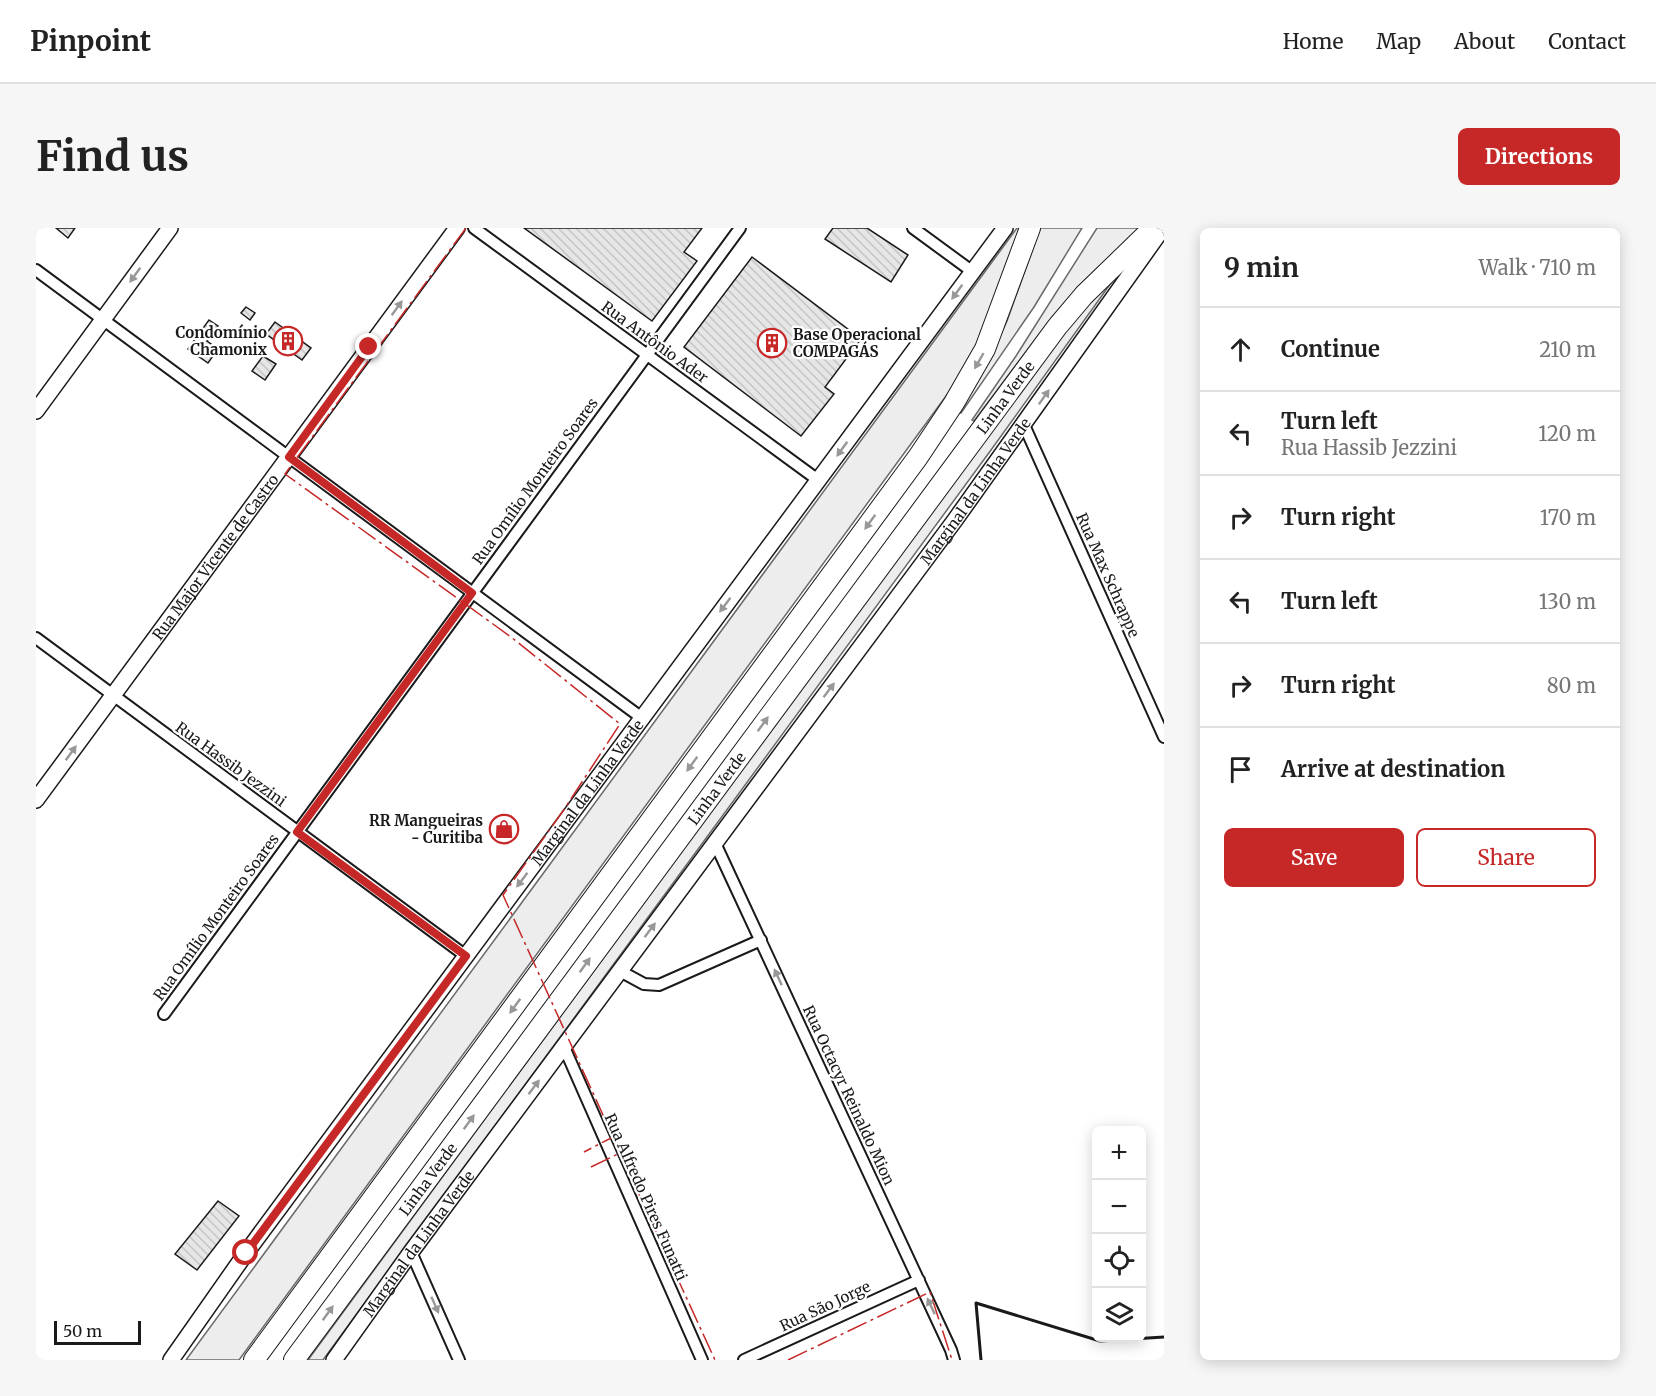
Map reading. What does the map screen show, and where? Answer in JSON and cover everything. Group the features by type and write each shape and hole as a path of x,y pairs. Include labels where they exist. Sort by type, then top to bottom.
{"highway":[{"name":"Linha Verde","path":"254,1360 918,457 954,403 985,349 1030,228"},
{"name":"Linha Verde","path":"294,1360 1057,327 1084,295 1153,228"}],"main road":[{"path":"36,411 170,228"},
{"name":"Rua Major Vicente de Castro","path":"36,800 457,228"},
{"name":"Marginal da Linha Verde","path":"171,1360 238,1263 1005,228"},
{"name":"Marginal da Linha Verde","path":"334,1360 411,1252 1024,425 1163,228"}],"street":[{"name":"Rua Antônio Ader","path":"474,228 818,480"},
{"name":"Rua Omílio Monteiro Soares","path":"164,1014 740,228"},
{"path":"913,228 973,272"},
{"path":"36,270 642,718"},
{"name":"Rua Max Schrappe","path":"1024,425 1164,737"},
{"name":"Rua Hassib Jezzini","path":"36,638 466,956"},
{"name":"Rua Octacyr Reinaldo Mion","path":"715,843 954,1360"},
{"path":"620,971 644,984 659,985 761,940"},
{"name":"Rua Alfredo Pires Funatti","path":"564,1047 702,1360"},
{"path":"411,1252 459,1360"},
{"name":"Rua São Jorge","path":"744,1360 919,1280"}],"shaded area":[{"path":"1017,228 1021,228 994,306 972,354 949,392 239,1360 186,1360"},
{"path":"1040,228 1082,228 1034,307 961,413 959,411 989,360 1007,321"},
{"path":"1097,228 1140,228 1076,289 1052,317 974,421 972,420 1016,356"},
{"path":"1109,282 1111,283 991,450 323,1360 308,1360 1061,335"}],"building":[{"path":"56,228 75,228 68,238"},
{"path":"524,228 702,228 684,252 697,261 652,321"},
{"path":"833,228 867,228 908,255 891,282 825,239"},
{"name":"Base Operacional COMPAGÁS","path":"752,257 861,339 825,387 834,394 801,436 684,347"},
{"path":"246,307 255,313 250,320 241,313"},
{"path":"209,320 218,326 207,341 218,349 208,363 188,349"},
{"name":"Condomínio Chamonix","path":"275,322 311,348 302,360 266,334"},
{"path":"263,356 276,364 265,380 252,371"},
{"path":"218,1201 239,1216 197,1270 175,1254"}],"wall":[{"path":"981,1360 976,1303 1100,1341 1164,1337"}],"power":[{"path":"466,228 285,474 511,637 620,724 563,811 503,895 613,1137 584,1152"},
{"path":"591,1167 620,1153 715,1360"},
{"path":"788,1360 930,1292 952,1360"}],"place":[{"name":"Condomínio Chamonix","path":"288,341"},
{"name":"Base Operacional COMPAGÁS","path":"772,343"},
{"name":"RR Mangueiras - Curitiba","path":"504,829"}],"route":[{"path":"246,1253 466,956 297,832 472,593 289,457 369,347"}]}
